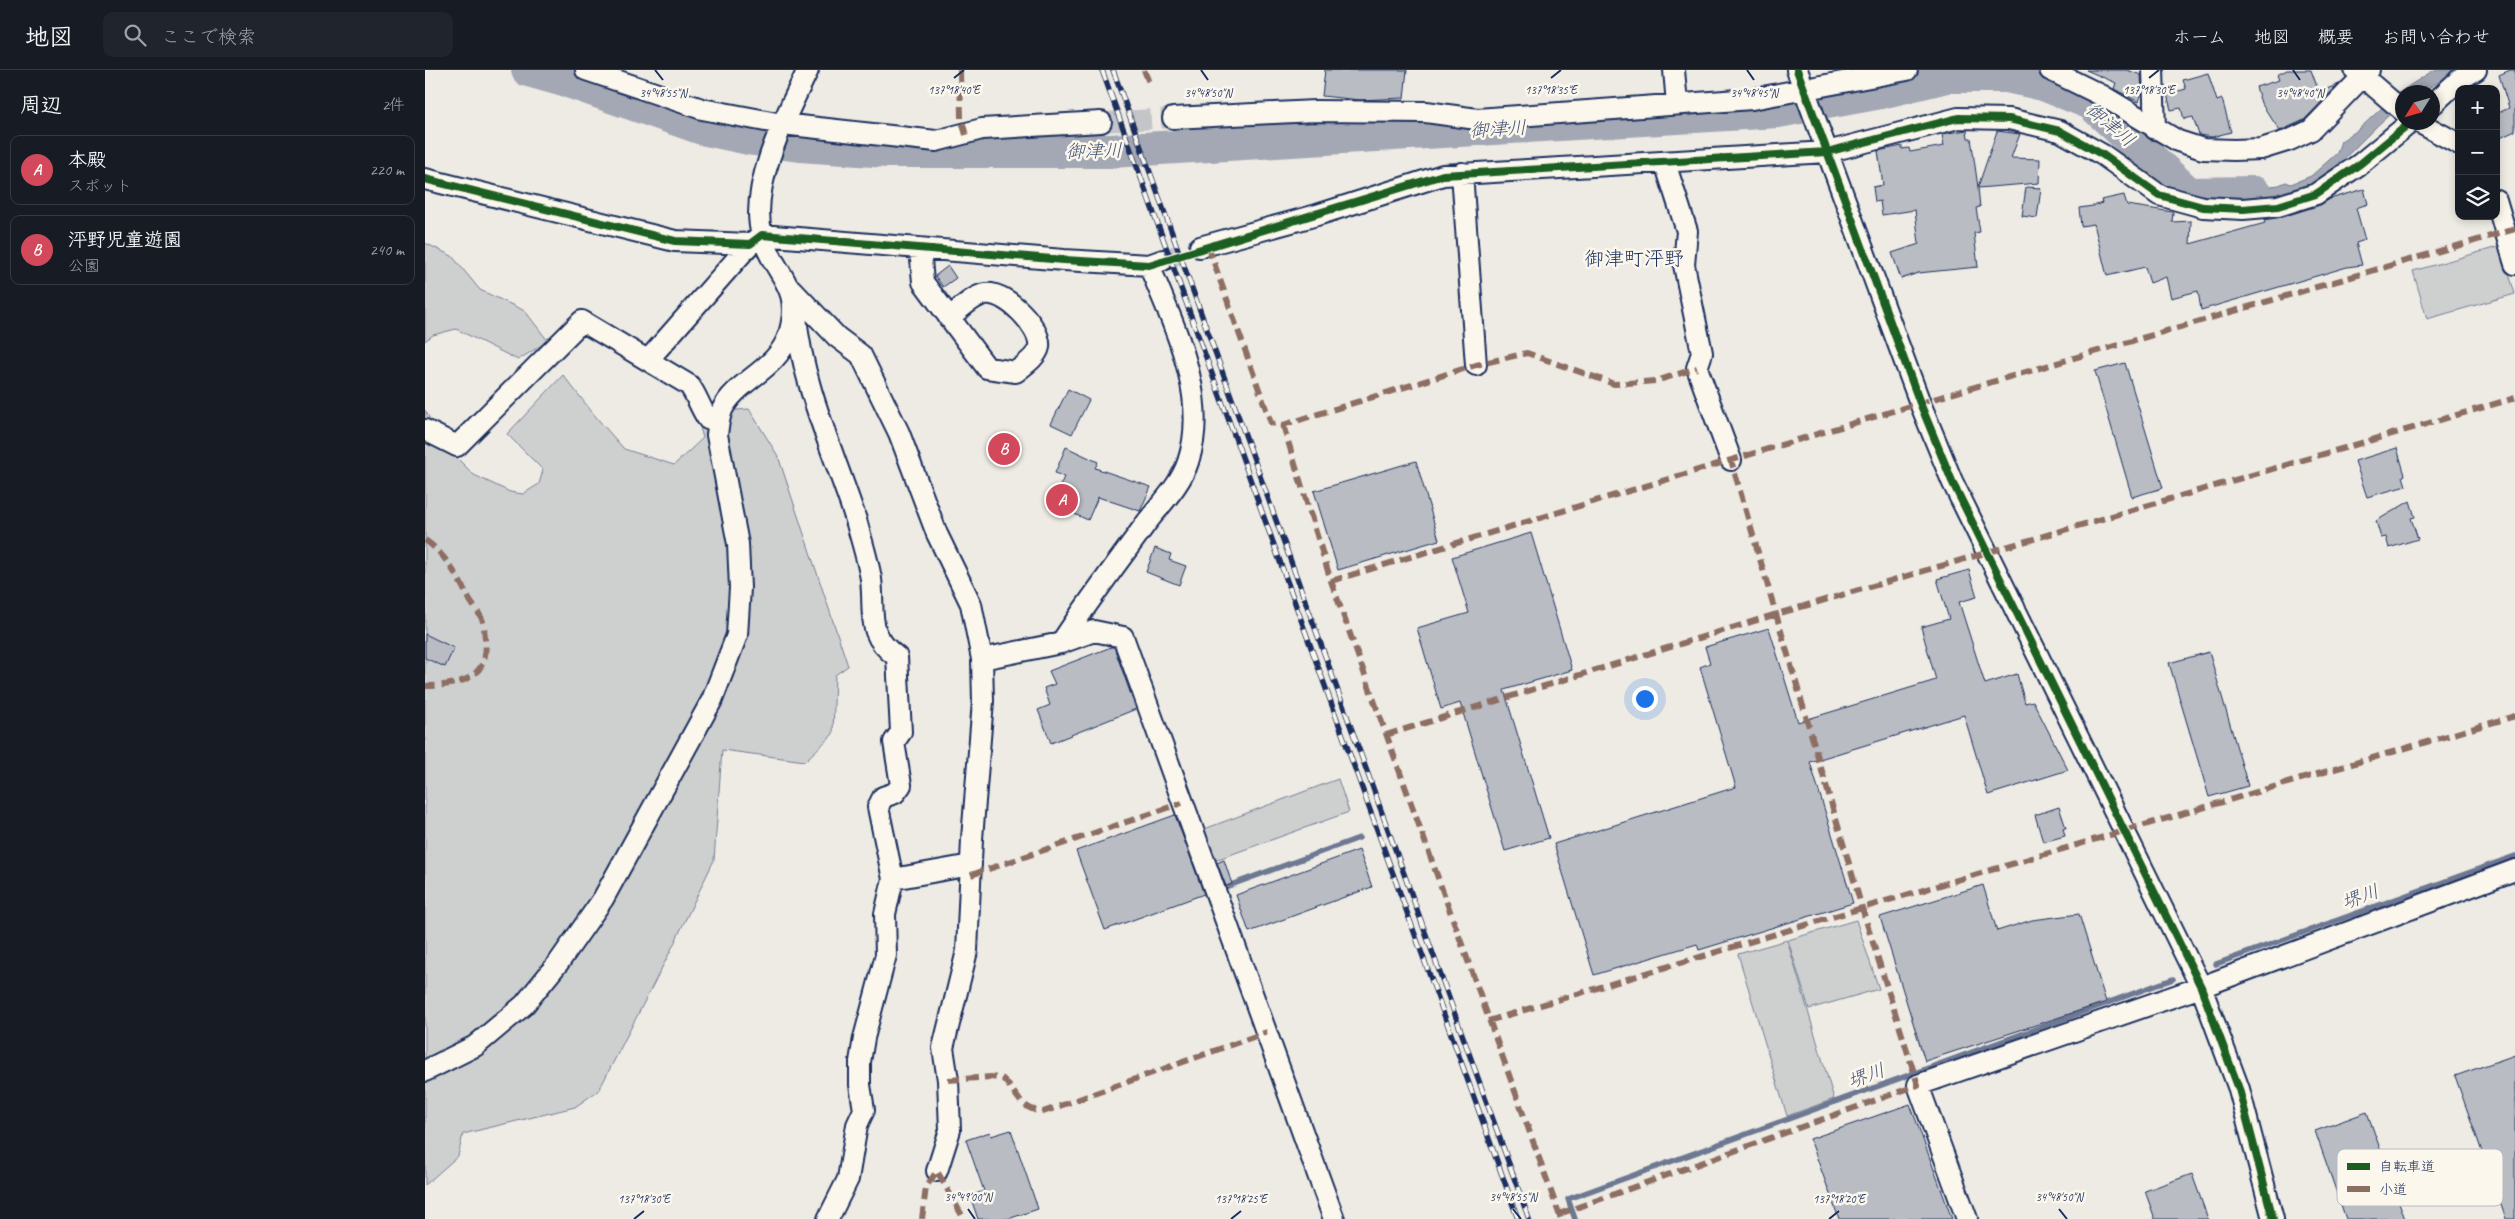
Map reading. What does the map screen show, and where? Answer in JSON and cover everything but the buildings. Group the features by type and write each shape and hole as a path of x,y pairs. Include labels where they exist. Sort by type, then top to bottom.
{"street":[{"path":"586,70 702,109 781,128 936,141 982,129 1101,122"},
{"path":"648,360 756,239 763,178 781,128 808,70"},
{"path":"1674,70 1677,104"},
{"path":"1797,70 1920,403 1952,481 2201,987 2239,1089 2273,1219"},
{"path":"1173,118 1325,111 1425,112 1477,119 1752,99 1805,93 1907,70"},
{"path":"2050,70 2103,96 2155,129 2178,141 2203,149 2261,148 2290,140 2311,130 2363,75 2395,104"},
{"path":"2153,70 2155,129"},
{"path":"2440,98 2460,79 2477,70"},
{"path":"1200,248 1317,215 1443,175 1665,163 1827,150 1958,118 2009,119 2060,131 2103,155 2159,195 2203,207 2243,208 2278,206 2315,194 2360,164 2401,130"},
{"path":"2433,130 2455,142"},
{"path":"1665,163 1687,231 1684,265 1702,353 1697,368 1731,460"},
{"path":"1462,173 1476,365"},
{"path":"425,179 675,241 756,239 920,248 1064,260 1156,263 1192,388 1194,428 1188,463 1171,491 1061,643"},
{"path":"2500,213 2515,264"},
{"path":"756,239 793,298 837,337 861,355 899,432 937,534 971,604 982,659 983,701 971,865 967,951 943,1048 948,1080 950,1130 937,1171"},
{"path":"920,248 923,282 949,318 987,368 1016,372 1035,355 1039,348 1037,335 1015,305 993,294 978,296 949,318"},
{"path":"425,1071 475,1046 524,1005 559,962 603,899 712,700 737,634 740,588 738,544 717,435 719,420 723,408 734,396 780,354 789,334 793,298"},
{"path":"793,298 797,327 813,391 860,534 871,580 870,601 876,634 883,647 897,657 901,732 894,742 901,786 895,793 883,797 878,807 893,880 885,914 886,954 864,1038 860,1062 860,1084 864,1110 857,1125 848,1179 829,1219"},
{"path":"425,430 457,446 582,321 689,385 695,393 700,408 708,419 719,420"},
{"path":"982,659 1061,643 1094,631 1123,637 1334,1219"},
{"path":"893,880 971,865"},
{"path":"1967,1219 1918,1085 2201,987 2515,870"}],"shaded area":[{"path":"2434,70 2458,70 2433,85 2411,85"},
{"path":"2395,96 2395,111 2329,172 2303,189 2263,198 2233,199 2192,196 2279,185 2286,182 2291,184 2311,176 2337,153 2341,141 2358,130"},
{"path":"425,243 452,256 480,290 525,311 548,341 518,360 456,329 433,335 425,341"},
{"path":"2501,246 2515,294 2427,319 2413,271"},
{"path":"563,375 624,449 674,465 703,438 699,424 711,412 749,409 778,456 848,666 835,675 833,734 805,761 722,750 714,860 671,950 599,1090 575,1107 463,1134 458,1156 425,1185 425,410 443,444 474,475 510,492 523,494 539,484 543,470 507,434"},
{"path":"1338,779 1349,812 1210,862 1199,831"},
{"path":"1856,920 1879,989 1809,1009 1788,940"},
{"path":"1787,940 1834,1099 1787,1116 1738,954"}],"waterway":[{"name":"御津川","path":"528,70 574,83 702,128 754,139 800,145 888,151 1110,151 1778,111 1881,92 1947,76 2006,76 2043,84 2091,103 2189,194 2254,193"},
{"path":"1220,889 1359,838"},
{"name":"堺川","path":"2216,964 2515,856"},
{"name":"堺川","path":"1575,1219 1568,1199 2173,979"}],"tunnel":[{"path":"1101,122 1173,118"},
{"path":"1163,260 1200,247"}],"railway":[{"path":"1102,70 1518,1219"},
{"path":"1113,70 1529,1219"}],"marked path":[{"path":"960,70 961,118 966,135"},
{"path":"1144,70 1150,85"},
{"path":"1331,581 1920,403 2515,229"},
{"path":"1208,246 1271,423 1283,425 1476,365 1527,353 1614,384 1656,381 1697,368"},
{"path":"1386,735 1777,614 2515,398"},
{"path":"1283,425 1331,581 1561,1219"},
{"path":"1559,1214 1918,1085 1862,908 1731,460"},
{"path":"425,540 439,552 450,566 481,616 484,626 485,652 483,663 470,677 460,682 425,686"},
{"path":"1488,1021 1862,908 2515,716"},
{"path":"971,875 1182,803"},
{"path":"948,1080 991,1077 1003,1079 1024,1104 1029,1108 1043,1112 1267,1032"},
{"path":"922,1219 926,1187 937,1171 964,1219"}],"cycle path":[{"path":"1797,70 1920,403 1952,481 2201,987 2239,1089 2273,1219"},
{"path":"425,179 675,241 750,244 762,235 1064,260 1149,265 1443,175 1827,152 1958,118 2009,119 2060,131 2103,155 2159,195 2203,207 2243,209 2278,206 2316,194 2360,164 2401,130"}],"place":[{"name":"泙野児童遊園","path":"1004,449"},
{"name":"本殿","path":"1062,500"}],"district":[{"name":"御津町泙野","path":"1634,258"}]}
